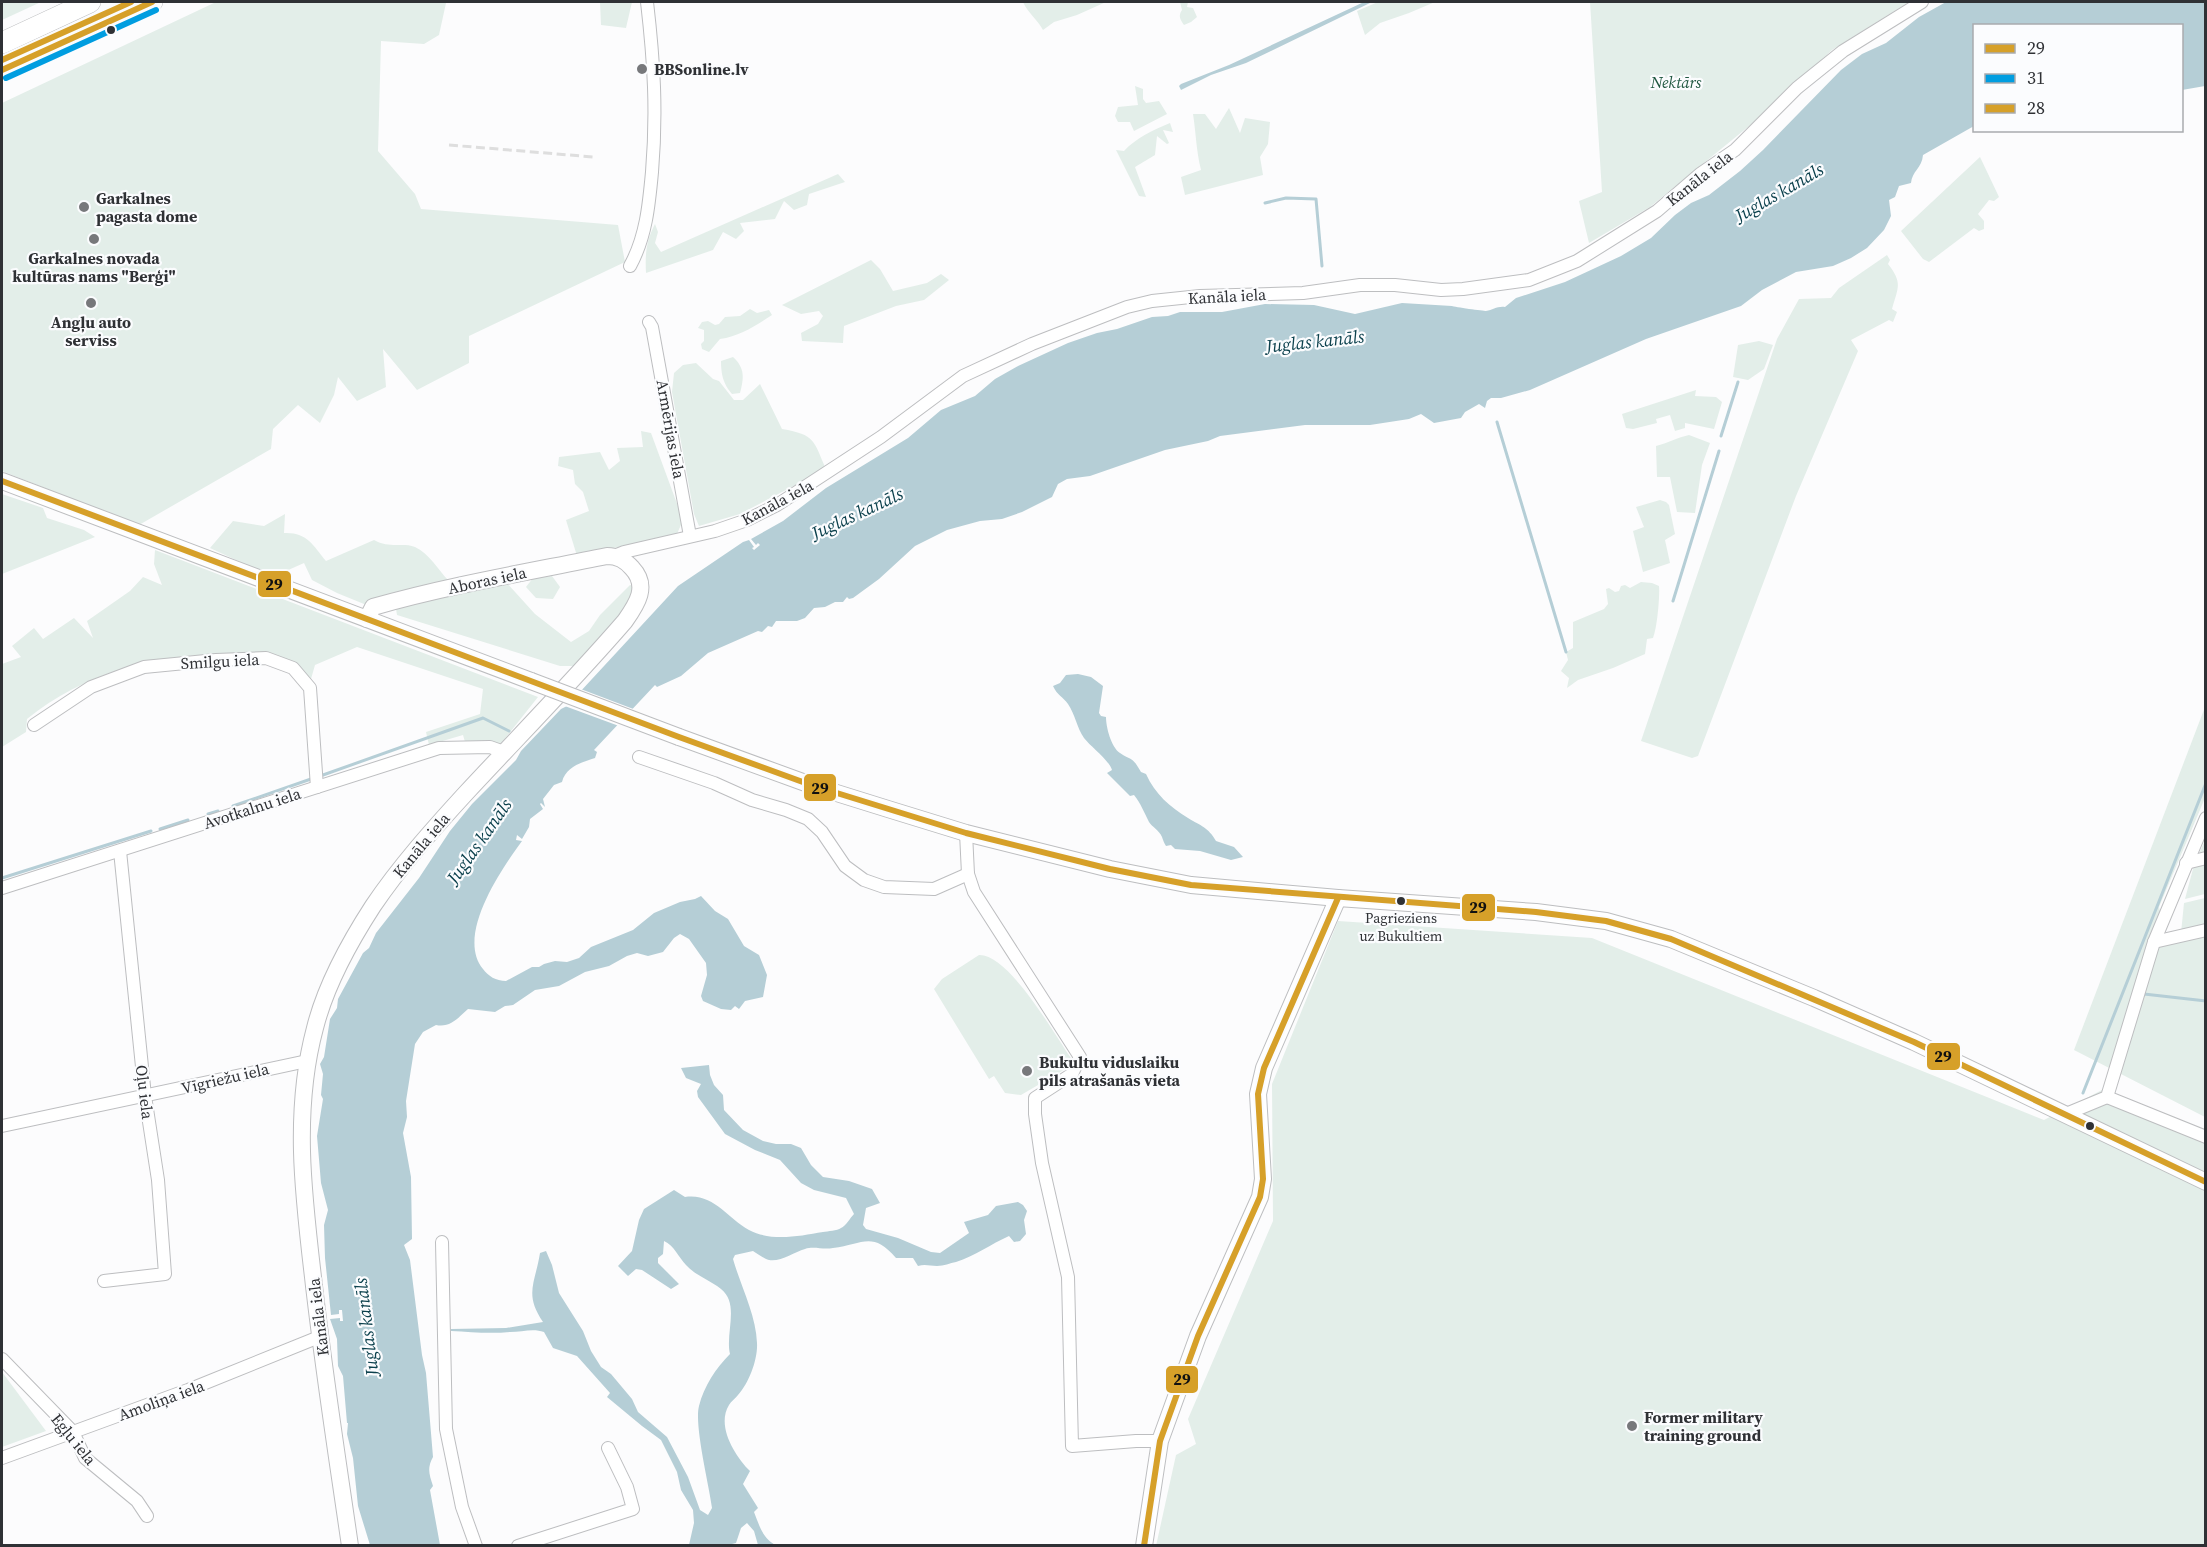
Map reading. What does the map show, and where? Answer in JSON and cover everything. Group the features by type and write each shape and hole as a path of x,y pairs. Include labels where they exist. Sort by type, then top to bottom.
{"highway":[{"path":"2,43 90,2"},
{"path":"2,70 152,2"}],"main road":[{"path":"2,481 679,737 811,785 966,833 1110,869 1191,885 1536,912 1606,921 1671,939 1824,1002 2066,1114 2205,1182"},
{"name":"Aboras iela","path":"367,619 373,607 392,602 471,583 614,556"},
{"name":"Kanāla iela","path":"350,1545 320,1338 301,1164 301,1121 307,1061 324,999 340,963 373,906 438,824 603,647 637,604 642,586 639,576 625,561 614,556"},
{"path":"1144,1545 1160,1441 1198,1336 1260,1197 1263,1179 1258,1094 1264,1068 1338,898"}],"street":[{"path":"630,266 642,238 650,203 656,123 654,65 646,2"},
{"name":"Kanāla iela","path":"614,556 726,528 777,505 881,437 963,376 1032,344 1127,307 1200,296 1303,293 1359,285 1395,285 1441,290 1463,289 1529,280 1577,261 1657,211 1700,174 1735,150 1797,88 1843,51 1922,2"},
{"name":"Armērijas iela","path":"649,322 660,367 690,536"},
{"name":"Smilgu iela","path":"34,725 91,687 144,667 266,658 293,668 310,688 316,787"},
{"name":"Avotkalnu iela","path":"2,888 439,748 490,747 504,752"},
{"path":"639,758 714,783 752,800 808,819 822,832 846,866 864,880 884,887 934,889 968,874"},
{"path":"2107,1097 2154,942 2205,818"},
{"path":"966,833 968,874 974,892 1080,1057 1072,1074 1035,1098 1042,1163 1068,1277 1072,1446 1160,1441"},
{"name":"Oļu iela","path":"104,1281 165,1274 158,1180 145,1096 120,851"},
{"path":"2186,863 2205,858"},
{"path":"2154,942 2205,930"},
{"name":"Vīgriežu iela","path":"2,1126 307,1061"},
{"path":"2066,1114 2107,1097 2205,1137"},
{"path":"442,1242 446,1428 462,1508 476,1545"},
{"name":"Amoliņa iela","path":"2,1458 259,1363 320,1338"},
{"name":"Egļu iela","path":"2,1359 73,1432 85,1458 137,1501 147,1516"},
{"path":"518,1545 633,1509 627,1487 608,1448"}],"green space":[{"path":"2,2 41,2 2,20"},
{"path":"216,2 545,2 446,3 439,35 424,44 381,41 378,151 415,194 421,209 618,225 625,262 469,336 469,363 417,390 383,349 386,387 357,401 338,377 334,395 320,423 298,405 273,429 271,449 139,525 2,471 2,103"},
{"path":"600,2 632,2 626,28 601,25"},
{"path":"1023,2 1106,2 1054,22 1043,30"},
{"path":"1180,2 1188,2 1187,7 1193,8 1197,17 1184,25 1180,18 1182,10"},
{"path":"1378,2 1435,2 1380,23 1365,35 1357,11"},
{"name":"Nektārs","path":"1590,2 1909,2 1832,50 1759,118 1650,207 1589,243 1579,201 1602,192"},
{"path":"1135,86 1143,89 1143,99 1146,103 1159,101 1167,114 1134,131 1130,122 1118,122 1115,116 1118,107 1138,105"},
{"path":"1229,108 1240,133 1245,118 1270,122 1268,144 1260,157 1263,175 1185,195 1181,177 1201,170 1193,114 1205,114 1216,129"},
{"path":"1170,123 1173,132 1163,130 1169,143 1167,144 1157,136 1155,155 1135,167 1146,197 1139,196 1116,150 1124,151 1145,135"},
{"path":"1980,157 1999,197 1994,201 1989,200 1978,214 1984,221 1984,229 1979,231 1974,228 1929,262 1923,259 1901,231"},
{"path":"838,174 845,182 809,194 807,205 794,210 784,201 775,219 740,223 744,231 736,239 723,232 713,250 646,273 647,248 655,224 658,232 655,243 661,252"},
{"path":"1887,255 1890,260 1888,264 1896,276 1898,285 1892,309 1897,312 1893,322 1889,320 1851,340 1858,351 1796,496 1698,756 1692,758 1641,741 1777,339 1799,299 1831,298 1839,288"},
{"path":"871,260 880,269 893,291 927,283 941,274 949,280 924,300 896,306 844,326 843,343 802,341 801,333 818,324 823,316 819,311 801,314 782,305"},
{"path":"750,309 757,313 769,310 772,315 741,333 720,339 709,352 702,349 704,330 698,328 702,322 719,324 725,317 740,316"},
{"path":"1759,341 1773,345 1764,369 1748,380 1733,377 1738,345"},
{"path":"733,357 742,369 743,378 740,393 732,394 723,379 721,361"},
{"path":"696,363 713,379 719,381 734,400 743,400 760,384 782,429 801,434 812,440 826,469 740,514 699,526 694,514 672,392 674,373 683,365"},
{"path":"1696,390 1695,396 1716,397 1722,402 1714,429 1685,423 1685,428 1675,431 1670,415 1656,419 1657,423 1633,429 1626,428 1622,414"},
{"path":"641,431 651,433 683,520 677,534 577,556 566,520 589,511 583,492 575,484 573,470 558,466 559,457 600,452 609,470 620,461 617,448 643,447"},
{"path":"1689,435 1710,443 1702,465 1695,513 1677,512 1670,477 1657,477 1656,446"},
{"path":"2,494 43,508 47,518 84,530 95,537 2,574"},
{"path":"1660,500 1669,505 1675,534 1665,540 1670,563 1643,572 1633,531 1644,527 1636,507"},
{"path":"285,514 284,533 304,537 326,561 374,540 385,544 415,547 434,563 449,581 364,604 312,580 304,563 277,575 251,567 210,548 233,521 264,526"},
{"path":"155,550 538,697 503,741 490,752 467,749 463,735 429,745 426,732 480,714 483,689 357,647 315,665 309,686 274,660 260,654 177,657 124,668 73,689 27,719 26,732 2,747 2,664 21,657 12,646 34,628 43,639 74,618 93,638 87,621 130,591 143,577 162,585 154,564"},
{"path":"552,576 560,587 553,599 536,598 526,587 533,578"},
{"path":"506,582 535,614 571,642 589,631 600,615 630,585 636,587 632,601 577,666 560,666 397,615 396,609"},
{"path":"1641,582 1659,586 1656,628 1653,638 1647,639 1645,654 1578,680 1567,688 1569,678 1561,671 1568,660 1566,652 1573,648 1573,622 1604,609 1608,604 1606,589 1609,588 1615,592 1619,591 1621,586 1625,585 1630,588"},
{"path":"2205,707 2205,798 2159,907 2166,936 2181,933 2184,903 2205,898 2205,1117 2074,1050"},
{"path":"2205,840 2205,894 2185,899 2194,865"},
{"path":"1338,921 1592,938 2044,1120 2102,1090 2205,1141 2205,1545 1156,1546 1176,1455 1196,1444 1188,1419 1273,1221 1272,1084"},
{"path":"979,955 991,958 1004,967 1017,981 1071,1058 1067,1068 1021,1095 1005,1093 994,1076 989,1079 934,989 942,979"},
{"path":"2,1372 46,1431 2,1447"}],"water":[{"path":"1364,2 1372,2 1246,63 1211,75 1181,90 1179,86 1229,65"},
{"name":"Juglas kanāls","path":"1946,2 2205,2 2205,86 2183,90 2183,24 1973,24 1973,127 1923,155 1911,183 1899,186 1895,197 1889,200 1891,216 1884,230 1867,248 1851,258 1833,266 1796,272 1762,290 1741,306 1646,339 1530,390 1501,398 1491,398 1487,401 1485,408 1479,404 1465,412 1461,418 1434,423 1421,414 1409,419 1370,425 1305,425 1220,436 1208,441 1165,450 1090,476 1067,479 1058,484 1052,497 1022,512 1002,519 980,521 947,530 915,546 879,579 853,598 847,597 843,602 814,608 805,618 797,621 776,621 772,627 768,626 762,632 758,631 708,653 681,676 657,687 655,685 594,750 597,752 595,758 571,768 562,782 554,785 543,799 545,807 540,804 543,809 530,819 529,827 522,839 517,835 516,840 522,841 494,884 478,920 475,938 476,955 487,974 506,981 532,967 579,958 591,947 633,930 654,913 701,896 715,911 728,919 744,946 759,955 767,975 763,997 745,1001 739,1009 735,1006 731,1010 721,1009 703,1001 701,996 707,975 706,963 689,939 680,934 663,952 648,956 637,953 627,956 609,966 585,972 559,986 535,990 513,1005 505,1006 495,1012 468,1009 450,1024 436,1025 423,1032 415,1044 406,1101 407,1117 403,1133 411,1177 412,1239 404,1245 410,1260 426,1373 433,1457 429,1468 433,1486 430,1490 440,1545 370,1545 358,1506 353,1458 347,1434 343,1376 338,1366 337,1339 330,1319 340,1318 340,1321 343,1321 342,1310 339,1310 339,1314 331,1315 325,1258 324,1225 328,1210 321,1183 317,1136 323,1099 321,1095 323,1074 320,1064 324,1057 330,1019 363,953 369,948 376,933 419,878 450,831 472,804 516,760 521,751 561,709 567,706 678,586 743,542 749,540 754,550 760,545 758,543 756,545 751,539 783,521 826,488 908,438 941,410 975,396 995,379 1018,366 1068,343 1097,333 1152,317 1168,316 1180,312 1222,312 1265,304 1314,305 1355,314 1402,303 1486,311 1505,307 1516,298 1565,282 1621,256 1651,238 1691,203 1709,195 1763,150 1841,70 1862,54 1886,43 1919,17"},
{"path":"1078,674 1091,677 1103,686 1099,713 1106,717 1110,736 1117,750 1146,774 1158,794 1169,805 1207,830 1216,841 1234,847 1243,857 1231,860 1200,851 1166,846 1134,795 1130,796 1107,773 1112,770 1110,766 1084,738 1070,708 1056,692 1053,686 1060,683 1066,675"},
{"path":"709,1065 714,1085 723,1095 724,1110 743,1130 763,1141 791,1144 801,1148 811,1165 823,1177 849,1181 872,1189 880,1203 866,1208 863,1225 866,1229 898,1238 931,1252 940,1253 969,1233 964,1222 988,1215 996,1206 1018,1202 1027,1211 1024,1220 1026,1234 1020,1241 1014,1242 1009,1236 970,1257 942,1266 918,1266 913,1258 896,1258 880,1244 866,1241 829,1248 808,1248 774,1260 765,1259 753,1251 735,1255 733,1259 754,1322 757,1349 749,1377 742,1390 729,1405 726,1413 726,1431 733,1449 750,1471 743,1484 758,1508 754,1512 758,1522 765,1535 776,1545 758,1545 754,1531 747,1523 741,1528 736,1543 689,1545 694,1523 693,1510 681,1490 677,1472 661,1440 607,1397 610,1393 577,1356 553,1348 544,1332 532,1330 495,1333 451,1331 451,1329 506,1328 543,1322 534,1304 532,1289 540,1253 546,1251 559,1293 583,1331 591,1351 601,1367 611,1374 632,1399 638,1412 667,1437 688,1477 700,1510 708,1515 712,1508 700,1441 698,1415 707,1384 730,1354 730,1303 727,1295 721,1289 690,1269 671,1245 664,1241 663,1254 658,1258 658,1263 679,1284 671,1289 642,1270 636,1269 628,1276 618,1266 632,1251 644,1209 674,1190 685,1197 704,1199 712,1203 749,1230 776,1237 837,1230 845,1226 854,1214 846,1198 814,1190 801,1183 780,1160 725,1134 698,1097 697,1091 701,1084 686,1078 681,1068"}],"pier":[{"path":"578,688 636,710 619,726 562,705"}],"waterway":[{"path":"1265,203 1286,198 1316,199 1322,266"},
{"path":"1721,436 1738,382"},
{"path":"1497,422 1566,652"},
{"path":"1673,601 1719,451"},
{"path":"323,775 483,718 509,731"},
{"path":"233,806 311,779"},
{"path":"2083,1093 2206,783"},
{"path":"208,814 218,811"},
{"path":"160,829 188,820"},
{"path":"2,878 151,831"},
{"path":"2143,996 2144,994 2206,1001"}],"railway":[{"path":"449,145 593,157"}],"transit line":[{"name":"28","path":"2,60 131,2"},
{"name":"29","path":"2,70 152,2"},
{"name":"31","path":"6,78 156,10"},
{"name":"29","path":"2,481 679,737 811,785 966,833 1110,869 1191,885 1536,912 1606,921 1671,939 1914,1042 2206,1182"},
{"name":"29","path":"1144,1546 1160,1441 1198,1336 1260,1197 1263,1179 1258,1094 1264,1068 1338,898"}],"place":[{"name":"BBSonline.lv","path":"642,69"},
{"name":"Garkalnes pagasta dome","path":"84,207"},
{"name":"Garkalnes novada kultūras nams \"Berģi\"","path":"94,239"},
{"name":"Angļu auto serviss","path":"91,303"},
{"name":"Pagrieziens uz Bukultiem","path":"1401,901"},
{"name":"Bukultu viduslaiku pils atrašanās vieta","path":"1027,1071"},
{"name":"Former military training ground","path":"1632,1426"}]}
